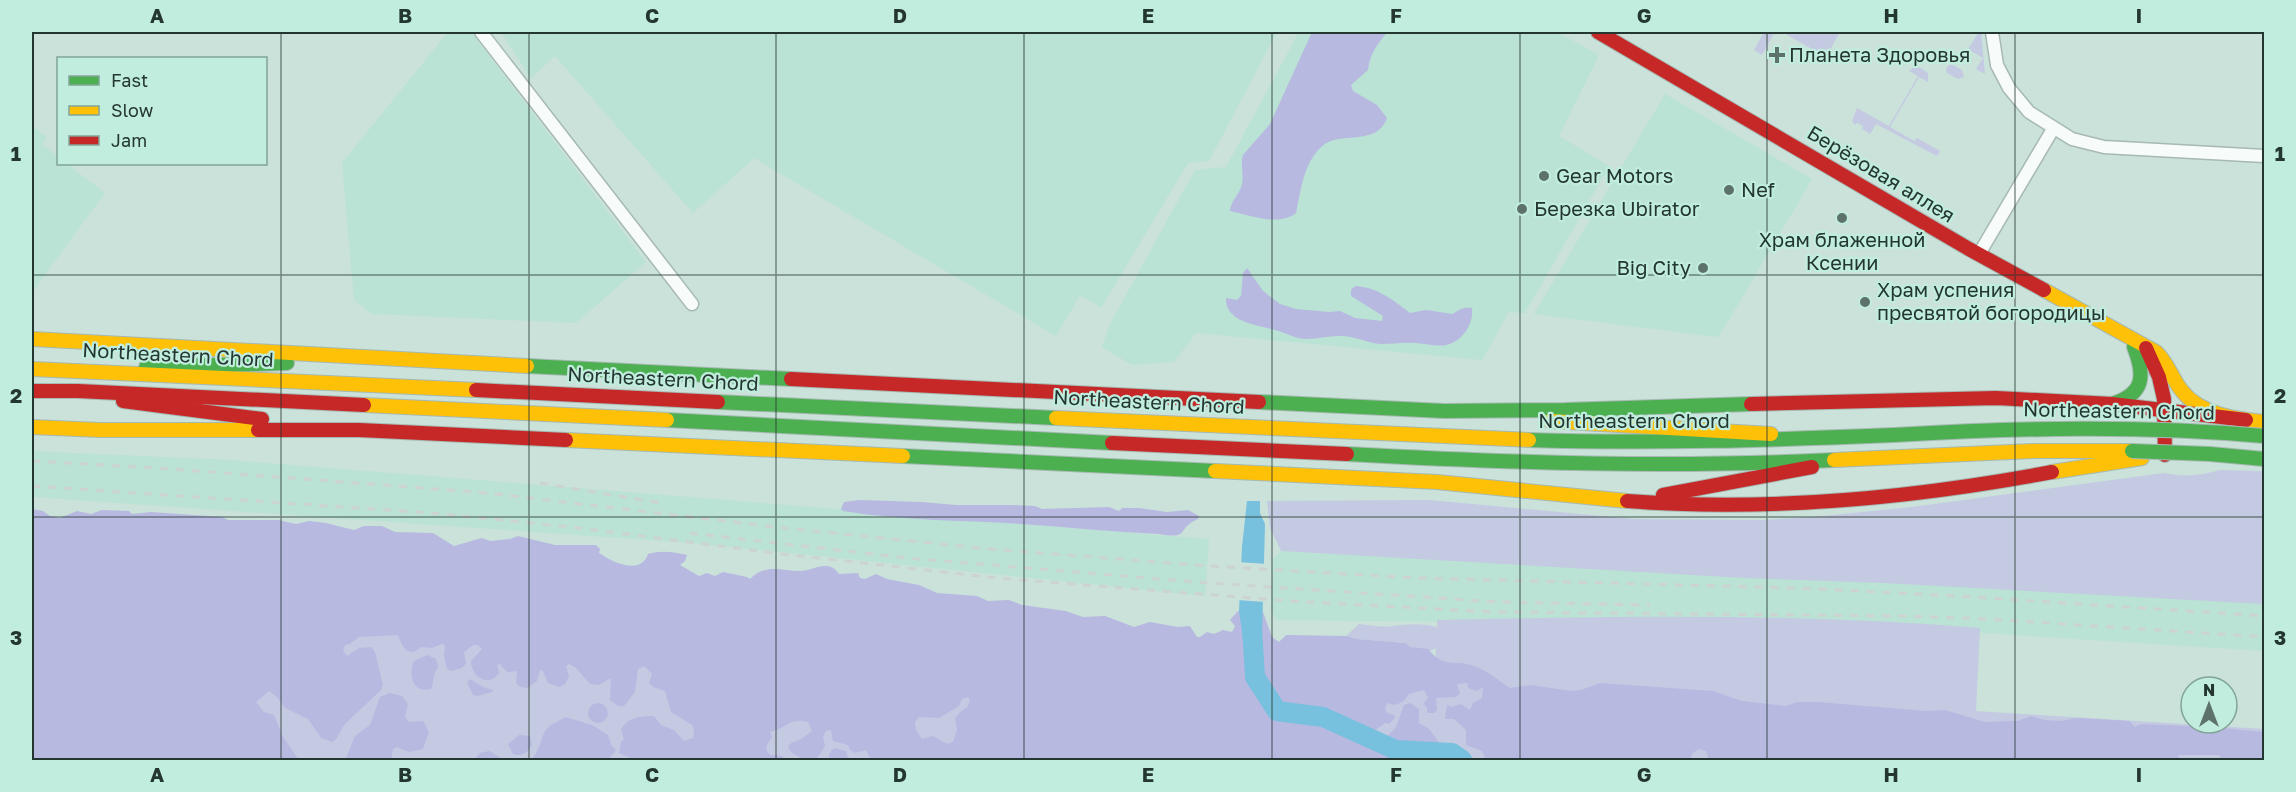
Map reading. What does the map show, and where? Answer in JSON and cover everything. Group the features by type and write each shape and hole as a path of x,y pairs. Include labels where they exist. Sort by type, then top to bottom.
{"main road":[{"name":"Берёзовая аллея","path":"1598,32 1979,254 2145,346 2165,360 2180,389 2196,404 2246,420 2265,422"},
{"path":"2112,404 2131,396 2138,388 2141,378 2142,368 2138,354 2127,335"},
{"path":"32,339 313,353 393,360 1444,411 1558,421 1704,428 1827,438"},
{"path":"2145,346 2171,411"},
{"path":"77,370 393,360"},
{"name":"Northeastern Chord","path":"32,369 1500,439 1635,443 2102,427 2211,431 2265,436"},
{"path":"2172,373 2176,387 2171,411 2172,455"},
{"path":"36,391 359,430"},
{"name":"Northeastern Chord","path":"36,391 1499,462 1634,465 1736,464 2078,450 2210,454 2265,459"},
{"path":"1444,411 1996,398 2112,404 2246,420"},
{"path":"32,427 100,430 359,430 1437,482 1592,499 1695,505 1833,500 1975,484 2083,465 2172,455 2265,454"},
{"path":"1592,499 1668,495 1855,458"}],"street":[{"path":"481,32 692,304"},
{"path":"1992,32 1997,65 2008,88 2029,112 2072,140 2104,147 2265,156"},
{"path":"1979,254 2053,129"}],"shaded area":[{"path":"448,32 471,32 646,262 576,323 372,314 354,300 342,163"},
{"path":"501,32 1277,32 1209,161 1188,163 1101,308 1080,295 1056,336 754,158 693,213 555,56 531,78"},
{"path":"1299,32 1557,32 1599,55 1559,136 1609,166 1525,313 1509,312 1482,360 1196,333 1174,362 1132,365 1102,347 1109,326 1195,170 1226,167"},
{"path":"1312,32 1387,32 1372,54 1368,70 1351,85 1353,91 1377,105 1387,118 1382,127 1375,132 1332,141 1318,150 1304,176 1296,213 1289,217 1272,220 1230,211 1242,184 1243,155 1270,124"},
{"path":"1764,32 1775,32 1762,55 1754,50"},
{"path":"1782,32 1840,32 1826,57"},
{"path":"1981,32 1985,74 1976,69 1983,58 1968,49"},
{"path":"1949,65 1962,70 1964,77 1958,79 1947,73 1946,69"},
{"path":"1914,67 1919,67 1928,73 1928,82 1919,77 1890,127 1914,141 1917,138 1940,151 1937,156 1876,124 1870,134 1862,129 1863,126 1857,123 1855,125 1852,121 1857,108 1889,126 1918,76 1909,71"},
{"path":"1665,94 1812,179 1733,313 1718,337 1534,314"},
{"path":"32,126 47,137 42,144 57,156 57,165 68,165 105,193 32,292"},
{"path":"1247,268 1263,291 1280,304 1296,309 1340,311 1355,318 1382,321 1383,316 1351,296 1351,290 1355,286 1378,292 1410,313 1426,310 1453,314 1462,309 1472,308 1471,320 1466,331 1458,340 1442,345 1378,344 1344,336 1298,338 1244,322 1231,313 1226,298 1237,300 1241,296 1243,273"},
{"path":"32,451 230,460 1209,539 1205,596 691,543 32,497"},
{"path":"2220,470 2264,471 2264,604 1884,583 1745,578 1281,551 1270,528 1267,501 1430,500 1634,519 1762,520 1912,507 2164,473 2192,475"},
{"path":"859,500 1035,506 1042,509 1109,507 1119,511 1122,508 1167,512 1188,510 1199,516 1180,534 1169,535 888,517 841,509 844,502"},
{"path":"1247,501 1260,501 1260,513 1265,524 1262,637 1243,638 1239,611"},
{"path":"32,509 60,518 77,511 91,514 102,510 129,511 132,514 151,512 222,517 228,520 278,520 296,524 309,521 354,530 364,526 382,526 395,532 433,533 454,546 482,538 490,541 518,536 555,545 596,545 600,549 599,553 611,560 633,566 644,561 648,554 668,552 687,555 685,561 680,565 699,576 707,573 715,576 723,572 750,579 768,569 800,571 826,566 835,569 839,574 858,573 860,578 865,579 876,574 887,579 919,585 937,593 977,596 988,601 1009,600 1022,605 1066,611 1083,617 1105,616 1134,627 1150,622 1178,627 1190,626 1197,637 1207,632 1214,634 1223,630 1232,632 1235,626 1230,620 1238,611 1263,612 1272,637 1279,642 1286,635 1346,636 1405,643 1410,647 1428,649 1445,662 1480,669 1510,688 1531,685 1571,691 1600,683 1713,691 1742,701 1786,706 1797,702 1818,702 1926,711 1945,710 1985,722 2018,721 2031,716 2060,721 2077,718 2129,721 2135,727 2141,724 2179,726 2179,735 2239,735 2239,730 2264,732 2264,760 2223,760 2219,755 2178,755 2179,758 2187,760 1709,760 1706,751 1699,749 1689,760 1486,760 1482,751 1466,745 1466,730 1454,719 1445,719 1447,705 1451,707 1461,704 1470,710 1473,703 1482,698 1483,687 1477,691 1468,688 1467,683 1457,684 1460,694 1455,697 1436,698 1437,710 1434,713 1427,713 1427,707 1423,704 1428,698 1424,690 1409,694 1404,701 1395,705 1387,703 1385,709 1387,713 1394,715 1395,718 1389,724 1385,723 1374,731 1388,736 1396,727 1404,705 1410,703 1419,709 1419,723 1429,729 1449,757 1461,756 1471,760 871,760 866,750 855,753 848,745 833,741 831,730 826,731 823,736 825,746 816,760 812,760 796,756 788,747 812,731 808,722 797,721 770,732 772,737 766,746 767,752 771,755 782,756 786,760 635,760 619,753 621,742 624,739 621,730 627,722 639,717 654,716 661,725 674,730 684,741 693,738 694,730 692,725 671,712 665,691 649,683 652,674 644,666 638,669 635,692 624,706 618,706 610,700 611,678 599,685 590,684 575,667 569,664 566,666 569,676 565,684 559,687 548,683 543,671 540,670 537,681 527,688 520,687 516,683 517,671 507,672 500,664 497,665 499,673 490,680 477,676 471,661 482,649 478,645 473,645 464,652 466,664 462,668 452,671 447,669 444,655 445,645 432,648 421,647 409,652 401,644 398,635 359,637 345,645 343,651 347,656 359,648 371,647 375,652 383,685 381,690 344,725 332,742 321,738 308,719 285,708 269,691 256,702 264,712 274,715 283,737 299,760 32,760","holes":["968,697 970,701 955,719 957,730 953,742 947,744 933,736 922,739 916,730 915,722 919,717 939,718 959,706 962,699"]},
{"path":"1281,551 2264,603 2264,651 1874,626 1277,620 1271,611 1273,559"},
{"path":"32,593 1434,682 1436,648 1430,651 1406,646 1405,643 1346,636 1359,624 1385,627 1420,624 1437,627 1437,620 1709,617 1912,623 1980,628 1976,711 2179,724 2179,735 2239,735 2239,727 2264,729 2264,760 32,760"},
{"path":"427,655 436,659 438,667 431,689 425,690 420,689 413,682 412,666 414,661"},
{"path":"470,679 493,690 492,692 473,695 467,682"},
{"path":"390,693 402,696 408,704 405,717 409,722 423,721 429,732 423,749 409,752 396,747 393,749 391,760 348,760 346,758 355,736 370,725 380,697"},
{"path":"594,703 602,703 608,709 608,717 602,723 594,723 588,717 588,709"},
{"path":"565,717 592,725 608,735 611,745 616,750 608,760 530,760 537,751 545,731"},
{"path":"519,735 530,736 532,745 524,754 516,755 513,754 508,744"},
{"path":"834,748 846,751 849,760 829,760 829,754"},
{"path":"489,751 504,760 474,760 480,753"}],"pier":[{"path":"1238,562 1267,564 1265,602 1237,600"}],"waterway":[{"path":"1251,612 1255,677 1277,711 1323,717 1396,750 1452,753 1462,760"}],"railway":[{"path":"32,461 158,468 488,493 784,528 990,549 1209,566 1418,578 1797,588 2264,616"},
{"path":"540,483 661,503"},
{"path":"32,486 432,513 571,527 997,578 1290,601 1494,612 1904,616 1987,619 2264,637"},
{"path":"690,533 907,558 1208,583 1499,602 1650,605"}],"traffic: fast":[{"path":"2112,404 2131,395 2140,382 2140,366 2134,347"},
{"path":"146,367 287,363"},
{"path":"527,366 791,379"},
{"path":"718,402 1056,418"},
{"path":"1259,402 1444,411 1751,404"},
{"path":"667,420 1112,443"},
{"path":"1894,435 2125,429 2264,436"},
{"path":"1529,440 1712,441 1894,435"},
{"path":"2132,451 2264,459"},
{"path":"1347,454 1469,460 1651,464 1834,460"},
{"path":"903,456 1215,471"}],"traffic: slow":[{"path":"2044,290 2156,352 2182,391 2199,406 2231,417 2264,422"},
{"path":"32,339 527,366"},
{"path":"32,369 476,390"},
{"path":"364,405 667,420"},
{"path":"1056,418 1529,440"},
{"path":"1550,421 1771,434"},
{"path":"32,427 100,430 258,430"},
{"path":"566,440 903,456"},
{"path":"1834,460 2033,451 2132,451"},
{"path":"2052,472 2142,458"},
{"path":"1215,471 1437,482 1627,501"}],"traffic: jam":[{"path":"1598,32 1969,249 2044,290"},
{"path":"2146,348 2159,377 2164,399 2165,455"},
{"path":"791,379 1259,402"},
{"path":"476,390 718,402"},
{"path":"32,391 78,391 364,405"},
{"path":"1751,404 1996,398 2112,404 2246,420"},
{"path":"123,401 262,419"},
{"path":"258,430 359,430 566,440"},
{"path":"1112,443 1347,454"},
{"path":"1663,495 1812,467"},
{"path":"1627,501 1680,504 1787,504 1894,496 2052,472"}],"place":[{"name":"Планета Здоровья","path":"1777,55"},
{"name":"Gear Motors","path":"1544,176"},
{"name":"Nef","path":"1729,190"},
{"name":"Березка Ubirator","path":"1522,209"},
{"name":"Храм блаженной Ксении","path":"1842,218"},
{"name":"Big City","path":"1703,268"},
{"name":"Храм успения пресвятой богородицы","path":"1865,302"}]}
